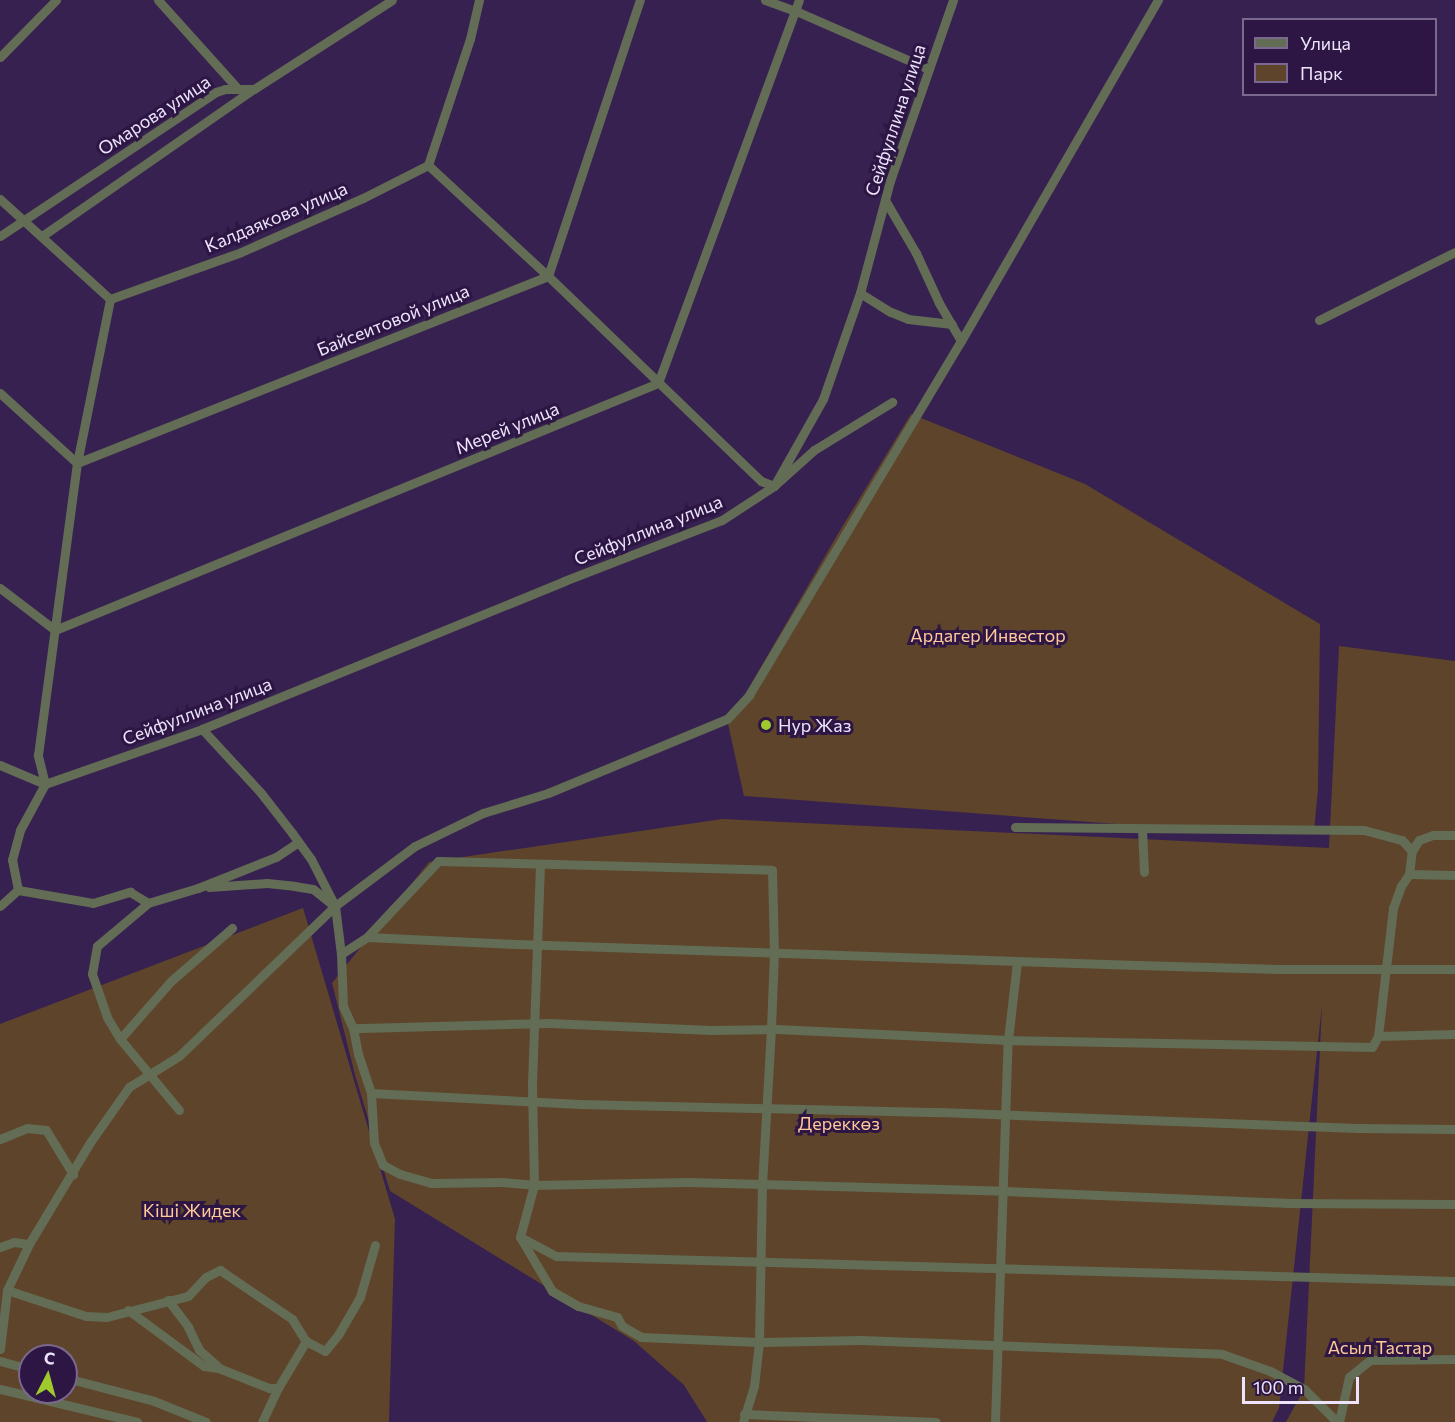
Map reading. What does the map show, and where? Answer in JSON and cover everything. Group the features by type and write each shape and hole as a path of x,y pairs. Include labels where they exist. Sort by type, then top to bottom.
{"street":[{"path":"0,57 56,0"},
{"path":"158,0 237,89"},
{"path":"42,236 254,89 392,0"},
{"path":"479,0 470,39 428,165 738,456 761,481 774,486 814,450 892,402"},
{"path":"548,276 640,0"},
{"path":"765,0 796,10 929,69"},
{"path":"658,383 799,0"},
{"name":"Сейфуллина улица","path":"45,784 202,729 564,581 723,520 774,486 823,399 860,293 885,200 953,0"},
{"path":"0,1349 3,1293 29,1244 91,1141 129,1087 179,1056 217,1023 335,906 415,846 483,813 549,793 727,719 749,695 961,340 1158,0"},
{"name":"Омарова улица","path":"0,237 216,92 254,89"},
{"name":"Калдаякова улица","path":"110,299 241,252 363,198 428,165"},
{"path":"0,199 110,299 77,463 38,755 45,784 20,830 12,861 18,890"},
{"path":"885,200 916,253 961,340"},
{"path":"1319,320 1455,252"},
{"name":"Байсеитовой улица","path":"77,463 548,276"},
{"path":"860,293 908,319 952,324"},
{"name":"Мерей улица","path":"55,630 658,383"},
{"path":"0,393 77,463"},
{"path":"0,588 55,630"},
{"path":"202,729 261,793 311,859 335,906 344,1006 353,1028 358,1054 371,1093 374,1143 383,1165 400,1174 431,1183 762,1184 1286,1203 1455,1204"},
{"path":"0,765 45,784"},
{"path":"1015,827 1364,830 1402,840 1412,851"},
{"path":"1142,828 1144,872"},
{"path":"353,1028 534,1023 711,1030 771,1029 1008,1040 1372,1047 1378,1036 1393,908 1401,885 1409,874 1412,851 1425,836 1455,835"},
{"path":"179,1110 120,1040 107,1017 92,974 97,946 148,903 198,888 276,857 298,842"},
{"path":"341,954 367,937 438,861 772,870 774,953 762,1184 759,1342 754,1386 743,1418 936,1422"},
{"path":"540,865 534,1023 534,1185 520,1237 552,1291 578,1306 617,1317 622,1326 641,1337 759,1342 861,1340 1222,1354 1270,1371 1304,1389 1338,1422"},
{"path":"1409,874 1455,875"},
{"path":"198,888 267,883 294,886 313,889 335,906"},
{"path":"18,890 93,903 130,892 148,903"},
{"path":"0,906 18,890"},
{"path":"120,1040 171,981 232,928"},
{"path":"367,937 1017,962 1280,969 1455,969"},
{"path":"995,1422 1008,1040 1017,962"},
{"path":"1378,1036 1455,1035"},
{"path":"371,1093 534,1101 1455,1129"},
{"path":"0,1138 27,1128 46,1130 73,1174"},
{"path":"520,1237 556,1256 1455,1281"},
{"path":"0,1246 14,1242 29,1244"},
{"path":"3,1293 86,1316 107,1317 168,1299 188,1296 206,1277 220,1270 278,1312 292,1319 306,1341 325,1351 338,1335 360,1297 375,1245"},
{"path":"168,1299 188,1327 199,1350 221,1369"},
{"path":"128,1310 204,1366 221,1369 269,1388 278,1388"},
{"path":"262,1422 278,1388 306,1341"},
{"path":"1338,1422 1349,1377 1370,1360 1455,1359"},
{"path":"0,1361 18,1366"},
{"path":"78,1381 154,1401 206,1422"},
{"path":"0,1389 137,1422"}],"green space":[{"name":"Ардагер Инвестор","path":"911,414 1085,484 1320,624 1318,789 1314,831 1171,828 744,796 728,724 839,532"},
{"name":"Дереккөз","path":"1339,646 1455,661 1455,1422 1286,1422 1304,1389 1322,1005 1279,1408 1272,1422 707,1422 684,1385 634,1341 390,1191 355,1075 332,983 429,862 722,819 1329,848"},
{"name":"Кіші Жидек","path":"303,908 395,1219 389,1422 0,1422 0,1024"}],"place":[{"name":"Нур Жаз","path":"766,725"}],"park label":[{"name":"Асыл Тастар","path":"1380,1347"}]}
